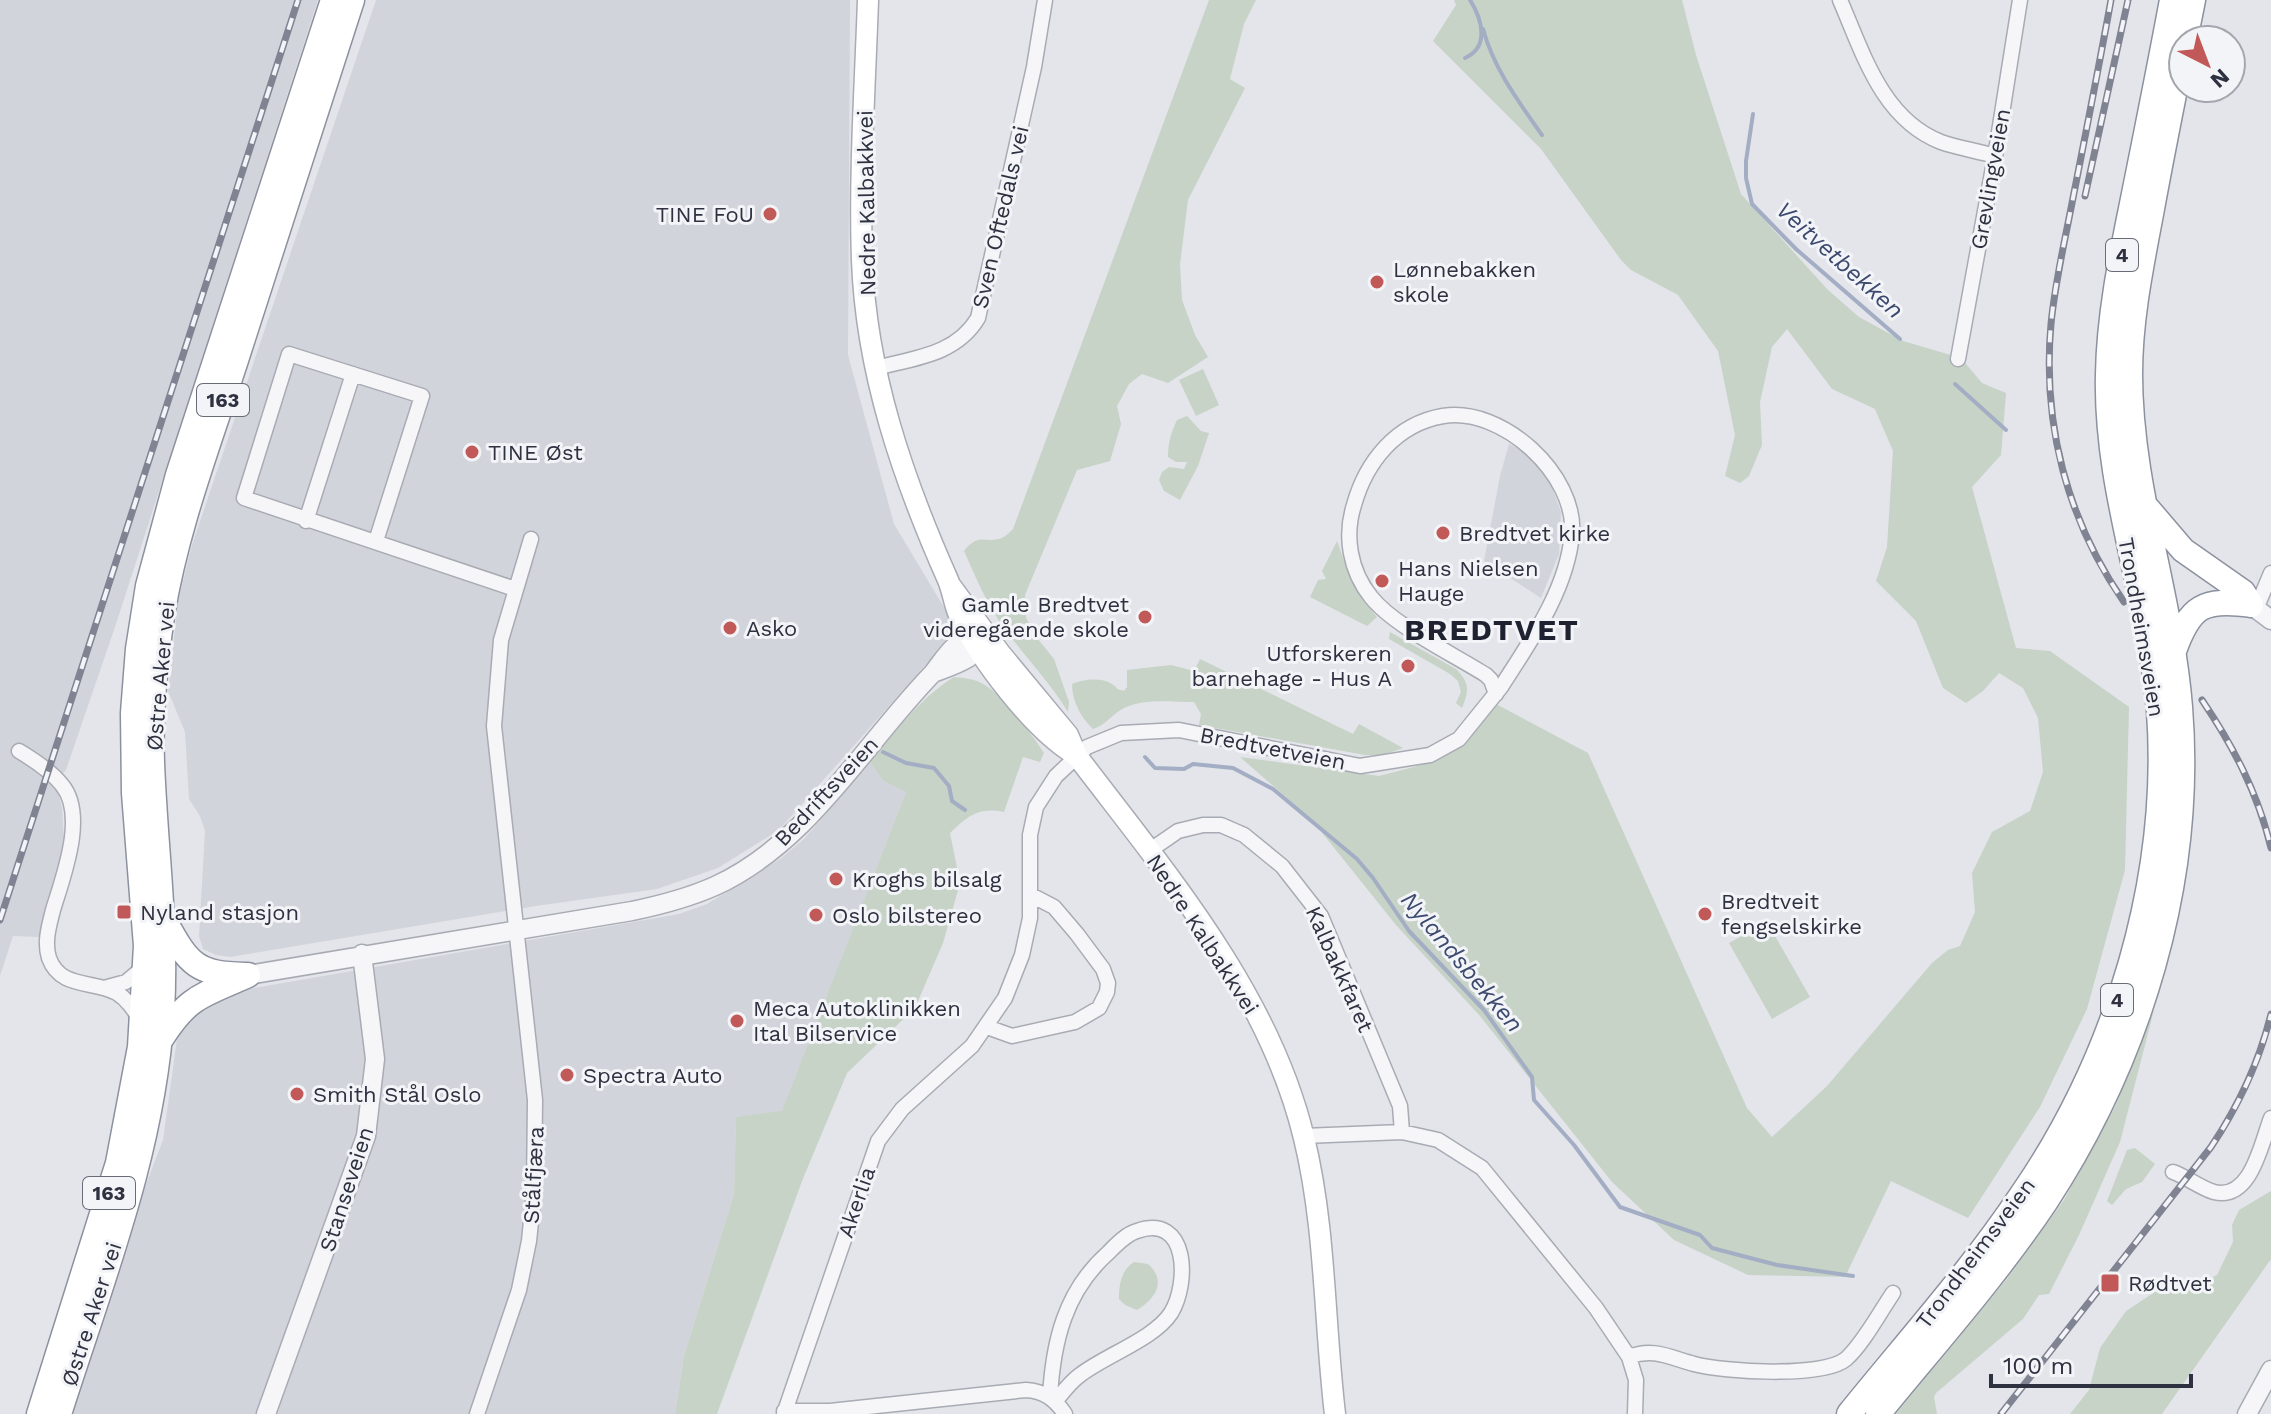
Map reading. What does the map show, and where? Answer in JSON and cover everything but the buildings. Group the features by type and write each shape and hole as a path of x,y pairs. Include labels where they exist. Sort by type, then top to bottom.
{"highway":[{"name":"Østre Aker vei","path":"39,1414 118,1163 131,1104 142,1023 146,964 133,735 138,649 148,586 178,475 333,0"},
{"name":"Østre Aker vei","path":"59,1414 137,1167 160,1041 163,918 153,790 152,729 158,648 168,585 196,482 352,0"},
{"name":"Trondheimsveien","path":"1849,1414 1979,1254 2045,1160 2102,1043 2140,929 2151,869 2159,795 2159,711 2146,624 2113,472 2107,375 2121,262 2172,0"},
{"path":"2188,24 2193,0"},
{"name":"Trondheimsveien","path":"1878,1414 1997,1268 2044,1204 2083,1139 2127,1043 2152,970 2175,861 2182,739 2174,651 2143,500 2133,431 2131,337 2141,263 2172,104"},
{"path":"2143,500 2168,536 2243,592 2259,611"},
{"path":"2174,651 2185,623 2198,608 2223,601 2259,611"},
{"path":"163,918 184,953 198,966 218,974 248,975"},
{"path":"160,1041 177,1014 189,1003 248,975"}],"main road":[{"name":"Nedre Kalbakkvei","path":"868,0 862,262 876,368 901,463 922,523 950,585 956,608 1050,735 1077,756 1211,938 1248,998 1285,1077 1304,1136 1317,1208 1335,1414"}],"street":[{"name":"Sven Oftedals vei","path":"876,368 954,345 970,332 978,318 1034,67 1045,0"},
{"path":"1840,0 1882,93 1908,123 1942,142 1995,156"},
{"name":"Grevlingveien","path":"1958,359 2020,0"},
{"path":"376,541 422,396 289,354 244,498 515,589"},
{"path":"306,521 353,374"},
{"name":"Bredtvetveien","path":"1077,756 1095,742 1121,733 1179,730 1360,766 1430,755 1459,739 1496,694 1553,601 1568,564 1573,530 1568,499 1555,474 1540,458 1505,430 1476,419 1444,416 1403,431 1376,456 1365,474 1350,518 1354,568 1372,599 1381,607 1486,675 1496,694"},
{"path":"517,929 494,726 501,640 531,539"},
{"path":"2259,611 2271,573"},
{"name":"Bedriftsveien","path":"248,975 655,906 690,896 735,875 779,845 799,827 952,648 979,640"},
{"path":"19,751 63,786 72,807 68,859 47,932 50,959 63,978 104,988 128,1002 142,1023"},
{"name":"Akerlia","path":"784,1413 878,1141 893,1118 972,1046 1005,998 1019,967 1027,937 1031,895 1030,835 1036,807 1047,786 1077,756"},
{"name":"Kalbakkfaret","path":"1149,851 1178,831 1203,825 1221,825 1244,835 1282,866 1321,916 1400,1106 1402,1132"},
{"path":"987,1027 1005,1035 1028,1034 1086,1018 1099,1008 1105,998 1108,983 1100,964 1061,914 1044,900 1031,895"},
{"name":"Stålfjæra","path":"477,1414 513,1312 524,1267 533,1204 535,1100 517,929"},
{"name":"Stanseveien","path":"266,1414 366,1136 375,1059 362,954"},
{"path":"104,988 126,982 146,964"},
{"path":"2173,1172 2214,1192 2227,1193 2242,1186 2252,1170 2271,1118"},
{"path":"1304,1136 1402,1132 1438,1140 1482,1168 1596,1308 1629,1357 1636,1380 1635,1414"},
{"path":"1152,1229 1170,1237 1180,1249 1183,1264 1173,1310 1156,1327 1079,1375 1053,1399 1057,1338 1067,1309 1081,1284 1103,1256 1135,1231 1152,1229"},
{"path":"1629,1357 1653,1351 1703,1366 1761,1373 1832,1366 1851,1354 1893,1293"},
{"path":"2247,1414 2271,1370"},
{"path":"784,1413 1026,1390 1041,1392 1053,1399 1065,1414"}],"shaded area":[{"path":"0,0 318,0 116,624 66,770 53,783 62,808 64,841 39,937 13,936 0,976"},
{"path":"376,0 850,0 848,355 894,524 951,619 945,643 779,830 718,868 657,889 230,957 216,955 203,949 199,936 205,831 189,799 185,732 168,691 178,601 192,545"},
{"path":"1509,444 1524,451 1548,476 1561,512 1559,554 1541,598 1484,561"},
{"path":"870,762 883,781 906,792 782,1112 736,1117 734,1194 684,1356 675,1414 71,1414 134,1216 163,1140 177,1039 183,1024 202,1005 248,989 679,914 707,904 780,859 804,839"}],"green space":[{"path":"1209,0 1256,0 1244,24 1230,79 1245,88 1188,200 1180,264 1182,300 1195,335 1208,357 1168,383 1142,374 1129,384 1117,406 1121,424 1110,461 1077,470 1025,595 1026,617 1033,633 1054,659 1069,702 1068,712 998,619 964,551 978,540 996,540 1013,529"},
{"path":"1454,0 1682,0 1696,55 1741,194 1828,290 1859,317 1903,341 1961,358 1982,383 2006,393 2001,455 1972,487 2016,648 2050,651 2129,707 2125,870 2087,1009 2040,1107 1968,1218 1891,1181 1845,1277 1748,1275 1674,1240 1612,1182 1480,1016 1396,925 1311,819 1240,757 1379,776 1433,762 1460,745 1496,704 1588,753 1747,1108 1772,1137 1827,1086 1932,963 1948,950 1960,946 1975,912 1972,873 1992,832 2030,811 2043,772 2038,718 2023,688 1999,673 1983,691 1966,703 1943,688 1916,621 1876,581 1887,547 1893,451 1875,409 1832,389 1787,329 1772,347 1760,402 1762,445 1749,476 1740,483 1725,476 1735,435 1718,351 1678,295 1631,270 1621,260 1541,149 1433,41 1456,5"},
{"path":"1203,369 1219,405 1196,416 1179,380"},
{"path":"1187,416 1201,431 1209,433 1198,466 1180,500 1164,491 1159,480 1162,472 1169,467 1184,469 1187,462 1176,462 1168,457 1168,452 1177,420"},
{"path":"1337,541 1353,581 1377,617 1367,626 1310,597 1318,580 1326,579 1322,571"},
{"path":"1390,632 1456,669 1467,687 1462,708 1456,703 1461,692 1458,681 1389,639"},
{"path":"1200,659 1353,734 1359,724 1403,748 1383,755 1365,755 1199,725 1201,714 1194,702 1158,701 1132,705 1093,729 1075,703 1072,684 1076,682 1103,680 1124,691 1127,687 1127,670 1171,665 1194,671"},
{"path":"954,677 974,680 992,690 1017,716 1044,753 1040,762 1023,757 1004,812 974,814 950,833 960,883 943,943 915,1008 847,1073 802,1181 717,1414 675,1414 684,1356 734,1194 736,1117 782,1111 906,792 883,781 870,762 919,705"},
{"path":"1767,922 1810,997 1772,1019 1729,943"},
{"path":"2154,1010 2120,1142 2049,1294 2039,1295 2023,1319 1936,1393 1937,1414 1896,1414 2006,1280 2064,1200 2115,1107"},
{"path":"2135,1148 2155,1164 2142,1182 2126,1189 2112,1205 2107,1201 2127,1150"},
{"path":"2271,1191 2271,1259 2162,1414 2070,1414 2089,1390 2100,1348 2126,1311 2170,1282 2196,1285 2217,1275 2233,1242 2232,1225 2239,1210"},
{"path":"1134,1262 1148,1264 1154,1270 1158,1283 1154,1295 1137,1310 1119,1299 1122,1278"}],"waterway":[{"path":"1465,58 1473,53 1481,40 1478,16 1470,0"},
{"path":"1483,29 1500,71 1542,135"},
{"name":"Veitvetbekken","path":"1753,114 1746,161 1752,204 1796,249 1900,339"},
{"name":"Veitvetbekken","path":"1955,384 2006,430"},
{"name":"Nylandsbekken","path":"883,752 906,763 934,768 949,786 952,801 965,810"},
{"name":"Nylandsbekken","path":"1145,757 1155,768 1184,769 1193,764 1233,768 1273,789 1357,859 1409,931 1484,1010 1532,1077 1534,1100 1574,1145 1620,1207 1700,1235 1712,1248 1777,1265 1853,1276"}],"railway":[{"path":"0,920 298,0"},
{"path":"2111,0 2058,277 2049,361 2055,434 2073,504 2104,571 2124,602"},
{"path":"2085,196 2128,0"},
{"path":"2202,700 2243,771 2271,848"},
{"path":"2001,1414 2211,1147 2247,1083 2271,1014"}],"place":[{"name":"TINE FoU","path":"770,214"},
{"name":"Lønnebakken skole","path":"1377,282"},
{"name":"TINE Øst","path":"472,452"},
{"name":"Bredtvet kirke","path":"1443,533"},
{"name":"Hans Nielsen Hauge","path":"1382,581"},
{"name":"Gamle Bredtvet videregående skole","path":"1145,617"},
{"name":"Asko","path":"730,628"},
{"name":"Utforskeren barnehage - Hus A","path":"1408,666"},
{"name":"Kroghs bilsalg","path":"836,879"},
{"name":"Nyland stasjon","path":"124,912"},
{"name":"Bredtveit fengselskirke","path":"1705,914"},
{"name":"Oslo bilstereo","path":"816,915"},
{"name":"Meca Autoklinikken Ital Bilservice","path":"737,1021"},
{"name":"Spectra Auto","path":"567,1075"},
{"name":"Smith Stål Oslo","path":"297,1094"},
{"name":"Rødtvet","path":"2110,1283"}],"district":[{"name":"BREDTVET","path":"1492,630"}]}
